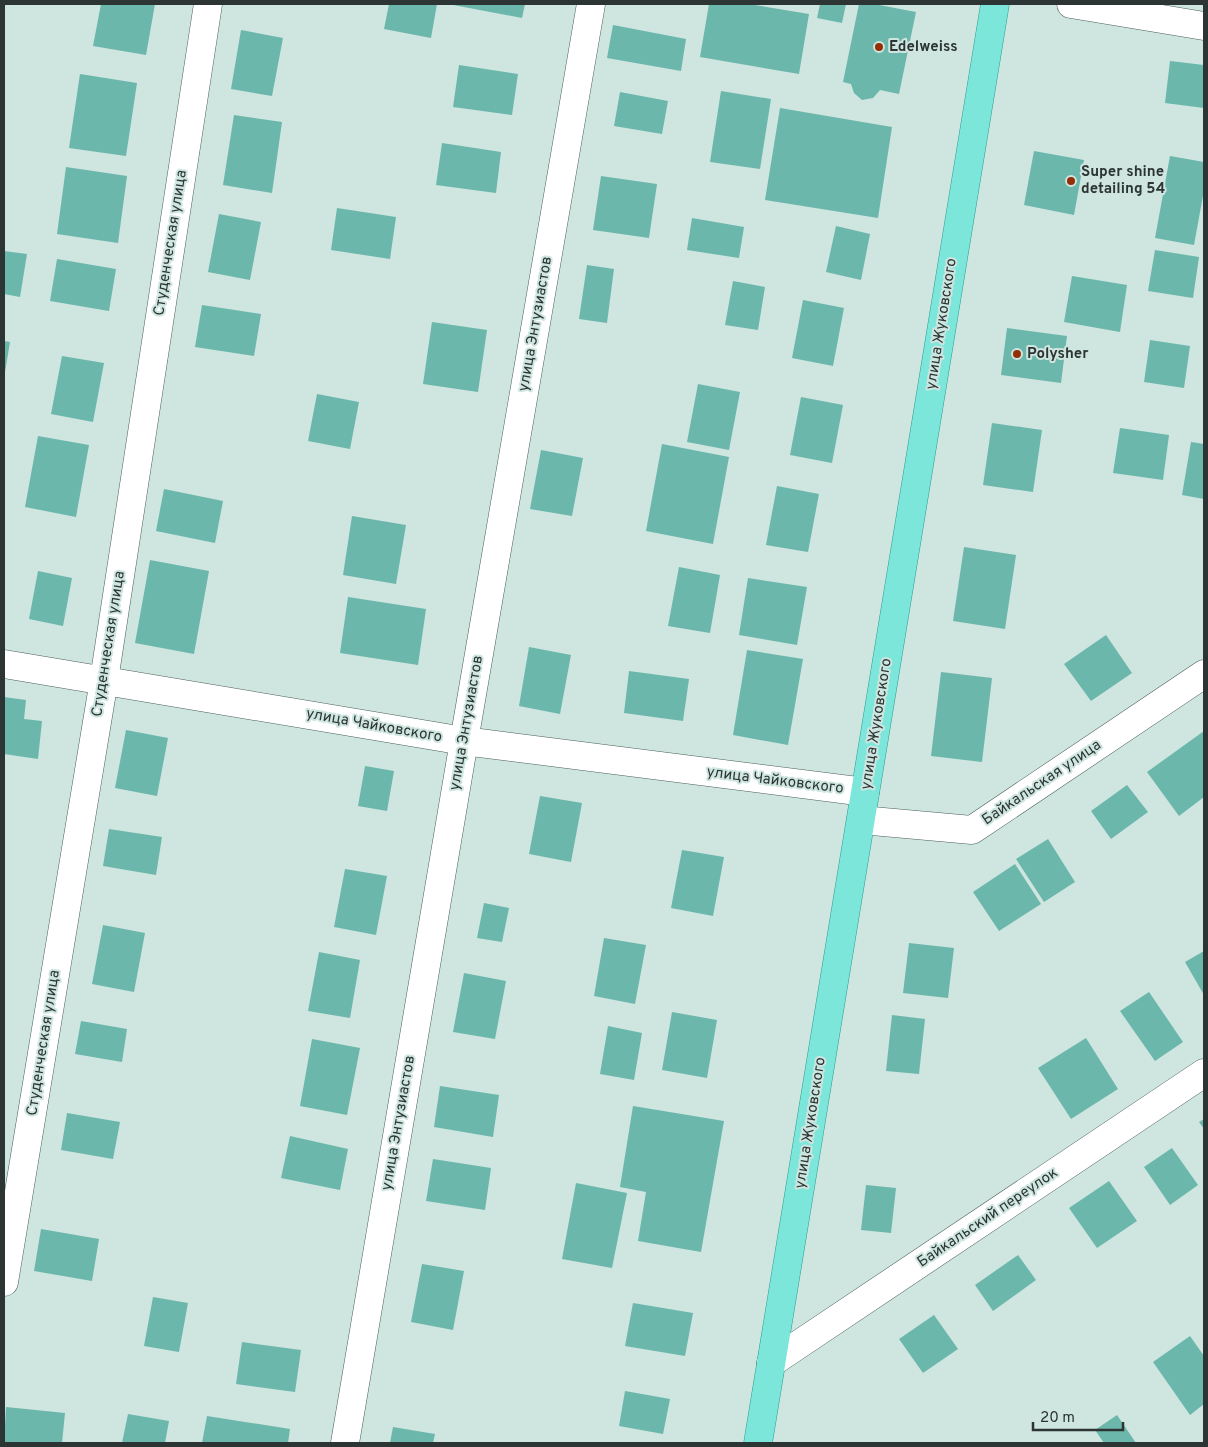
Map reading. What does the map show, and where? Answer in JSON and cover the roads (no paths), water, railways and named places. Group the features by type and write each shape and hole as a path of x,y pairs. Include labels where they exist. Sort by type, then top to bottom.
{"main road":[{"name":"улица Жуковского","path":"758,1443 995,4"}],"street":[{"name":"Студенческая улица","path":"4,1282 104,680 208,4"},
{"name":"улица Энтузиастов","path":"346,1443 591,4"},
{"path":"1071,4 1204,26"},
{"name":"улица Чайковского","path":"4,664 464,741 865,792"},
{"name":"Байкальская улица","path":"861,820 972,830 1204,674"},
{"name":"Байкальский переулок","path":"771,1363 1204,1073"}],"place":[{"name":"Edelweiss","path":"879,47"},
{"name":"Super shine detailing 54","path":"1071,181"},
{"name":"Polysher","path":"1017,354"}]}
